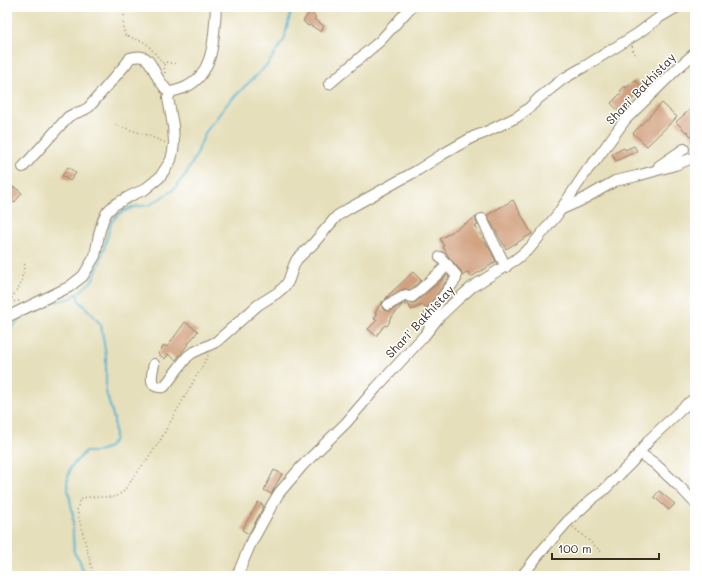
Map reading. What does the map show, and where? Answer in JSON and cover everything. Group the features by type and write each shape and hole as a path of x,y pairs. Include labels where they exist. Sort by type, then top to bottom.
{"street":[{"path":"169,94 185,88 196,81 202,74 211,53 216,7"},
{"path":"329,84 380,41 411,7"},
{"path":"154,364 151,378 152,381 155,386 160,388 164,387 187,357 192,353 216,342 258,306 283,288 290,278 297,259 312,245 337,216 473,137 517,117 563,79 630,39 660,17 677,7"},
{"name":"Shari' Bakhistay","path":"237,576 250,545 279,493 302,466 346,423 446,311 472,287 515,260 530,248 562,209 588,169 625,120 695,53"},
{"path":"7,317 69,287 83,276 95,256 99,234 107,212 114,205 144,190 160,177 170,160 174,143 173,126 168,98 169,94 157,77 149,61 143,57 136,56 130,58 89,107 68,117 22,167"},
{"path":"647,173 684,149"},
{"path":"562,209 580,201 615,181 674,165 695,156"},
{"path":"482,219 506,266"},
{"path":"430,329 430,314 456,279 456,274 440,257"},
{"path":"388,305 406,295 412,297 448,265"},
{"path":"522,576 567,522 592,498 604,490 639,453 650,439 695,398"},
{"path":"639,453 654,463 693,496"}],"path":[{"path":"125,7 123,27 125,35 146,43 164,64 166,79"},
{"path":"630,39 634,53 637,55"},
{"path":"164,64 166,62 176,64"},
{"path":"115,125 169,144 174,143"},
{"path":"22,300 16,302 10,300 20,286 25,263"},
{"path":"93,576 77,511 79,501 86,498 115,497 123,492 158,444 216,342"},
{"path":"567,522 603,552"}],"building":[{"path":"310,12 316,17 314,19 324,26 321,32 310,25 308,26 303,21"},
{"path":"635,80 642,86 640,89 641,90 627,105 629,107 621,114 611,103 622,92 620,91 625,86 626,88"},
{"path":"662,103 677,117 647,146 633,133"},
{"path":"695,105 695,142 687,131 686,132 676,122"},
{"path":"634,146 637,151 616,161 612,154 624,148 625,150"},
{"path":"68,167 76,173 70,181 62,176"},
{"path":"14,187 22,193 14,203 7,196"},
{"path":"513,200 532,234 506,249 487,215"},
{"path":"476,217 476,222 478,225 475,226 491,251 496,262 471,277 468,272 462,276 461,271 450,259 440,239"},
{"path":"413,272 421,280 410,290 403,289 385,299 394,290"},
{"path":"447,275 449,277 426,309 423,305 411,310 408,303 405,305 404,303 407,302 416,302"},
{"path":"383,301 382,308 388,311 391,311 403,304 389,320 390,321 387,326 385,325 376,336 368,329 377,320 374,319 377,314 375,313"},
{"path":"185,322 198,331 176,360 168,354 165,359 158,354 164,345 167,347"},
{"path":"274,470 282,474 271,494 264,490"},
{"path":"659,491 675,504 669,510 654,497"},
{"path":"258,502 264,506 249,534 242,530"}],"waterway":[{"path":"7,331 21,319 51,303 71,298 92,281 100,263 111,223 118,214 133,207 150,205 173,190 186,174 196,156 205,133 227,104 268,64 284,40 292,7"},
{"path":"77,294 79,301 101,325 106,356 106,392 114,419 115,439 109,447 97,452 85,452 70,468 67,483 73,515 74,553 79,559 85,576"}]}
